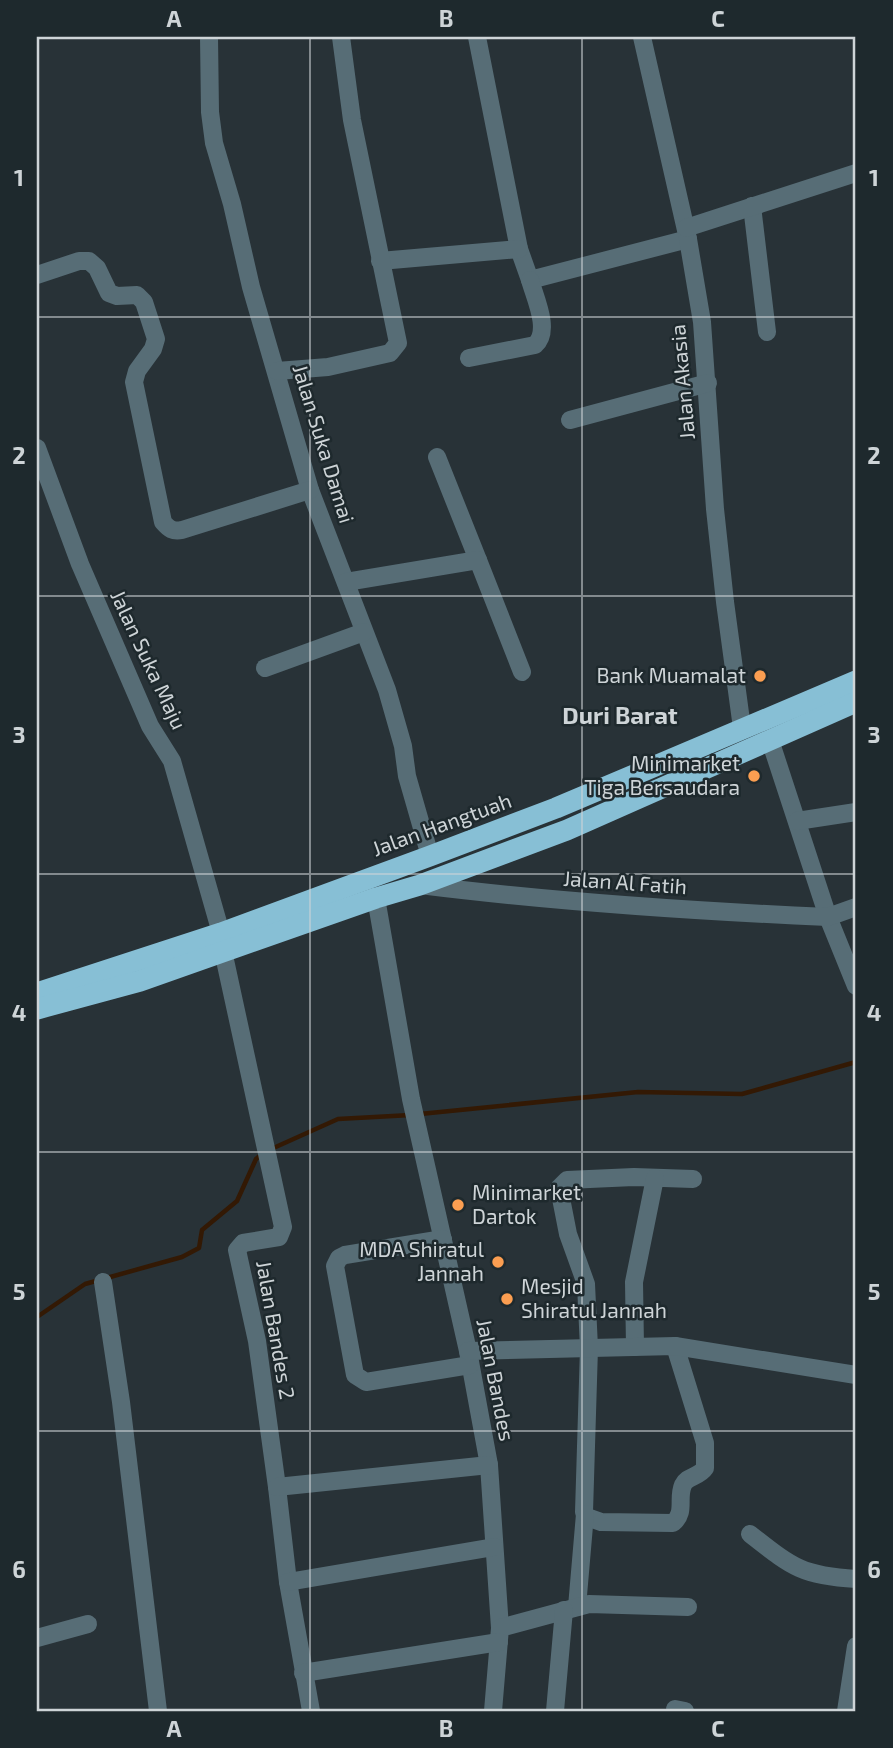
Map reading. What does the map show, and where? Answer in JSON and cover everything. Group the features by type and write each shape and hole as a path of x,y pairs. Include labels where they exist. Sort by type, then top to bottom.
{"highway":[{"name":"Jalan Hangtuah","path":"37,1009 140,981 222,942 286,918 430,856 556,808 856,681"},
{"name":"Jalan Hangtuah","path":"286,918 376,898 420,885 567,830 856,702"},
{"name":"Jalan Hangtuah","path":"37,993 222,942"}],"street":[{"name":"Jalan Suka Damai","path":"209,37 209,112 251,287 310,490 387,690 403,746 407,776 430,856"},
{"path":"277,371 328,367 394,351 399,339 380,261 352,120 341,37"},
{"path":"469,358 535,345 542,330 530,280 519,249 477,37"},
{"name":"Jalan Akasia","path":"642,37 687,234 702,323 724,602 742,727"},
{"path":"530,280 687,234 752,206 856,173"},
{"path":"752,206 767,332"},
{"path":"380,261 519,249"},
{"path":"37,275 83,260 89,261 95,265 109,293 117,296 137,295 144,302 156,339 153,349 137,370 134,382 163,522 167,527 176,531 182,530 310,490"},
{"path":"570,420 708,383"},
{"name":"Jalan Suka Maju","path":"37,448 80,564 144,714 172,761 222,942"},
{"path":"437,457 522,672"},
{"path":"346,582 478,560"},
{"path":"265,668 364,632"},
{"path":"769,740 828,917 856,986"},
{"path":"797,821 856,812"},
{"name":"Jalan Al Fatih","path":"420,885 505,896 640,908 828,917"},
{"name":"Jalan Bandes","path":"376,898 419,1141 469,1358 489,1465 499,1635 493,1711"},
{"path":"828,917 856,907"},
{"name":"Jalan Bandes 2","path":"222,942 283,1227 281,1234 243,1243 237,1250 257,1341 288,1582 312,1711"},
{"path":"635,1347 634,1282 655,1178"},
{"path":"555,1711 585,1514 589,1348 586,1284 568,1234 559,1188 567,1180 693,1179"},
{"path":"443,1239 345,1255 336,1262 355,1375 366,1382 469,1358 589,1348 675,1346 856,1376"},
{"path":"103,1282 121,1402 158,1711"},
{"path":"585,1514 601,1522 673,1523 681,1512 683,1484 689,1478 699,1476 705,1468 705,1443 675,1346"},
{"path":"277,1487 489,1465"},
{"path":"750,1534 798,1570 833,1578 856,1579"},
{"path":"288,1582 494,1547"},
{"path":"303,1673 499,1635 571,1608 599,1604 688,1607"},
{"path":"37,1637 88,1624"},
{"path":"846,1711 856,1646"}],"waterway":[{"path":"420,1114 638,1092 742,1094 856,1062"},
{"path":"269,1150 338,1119 411,1115"},
{"path":"37,1317 85,1284 182,1257 199,1248 202,1230 237,1201 256,1159 262,1154"}],"place":[{"name":"Bank Muamalat","path":"760,676"},
{"name":"Minimarket Tiga Bersaudara","path":"754,776"},
{"name":"Minimarket Dartok","path":"458,1205"},
{"name":"MDA Shiratul Jannah","path":"498,1262"},
{"name":"Mesjid Shiratul Jannah","path":"507,1299"}],"district":[{"name":"Duri Barat","path":"620,716"}]}
